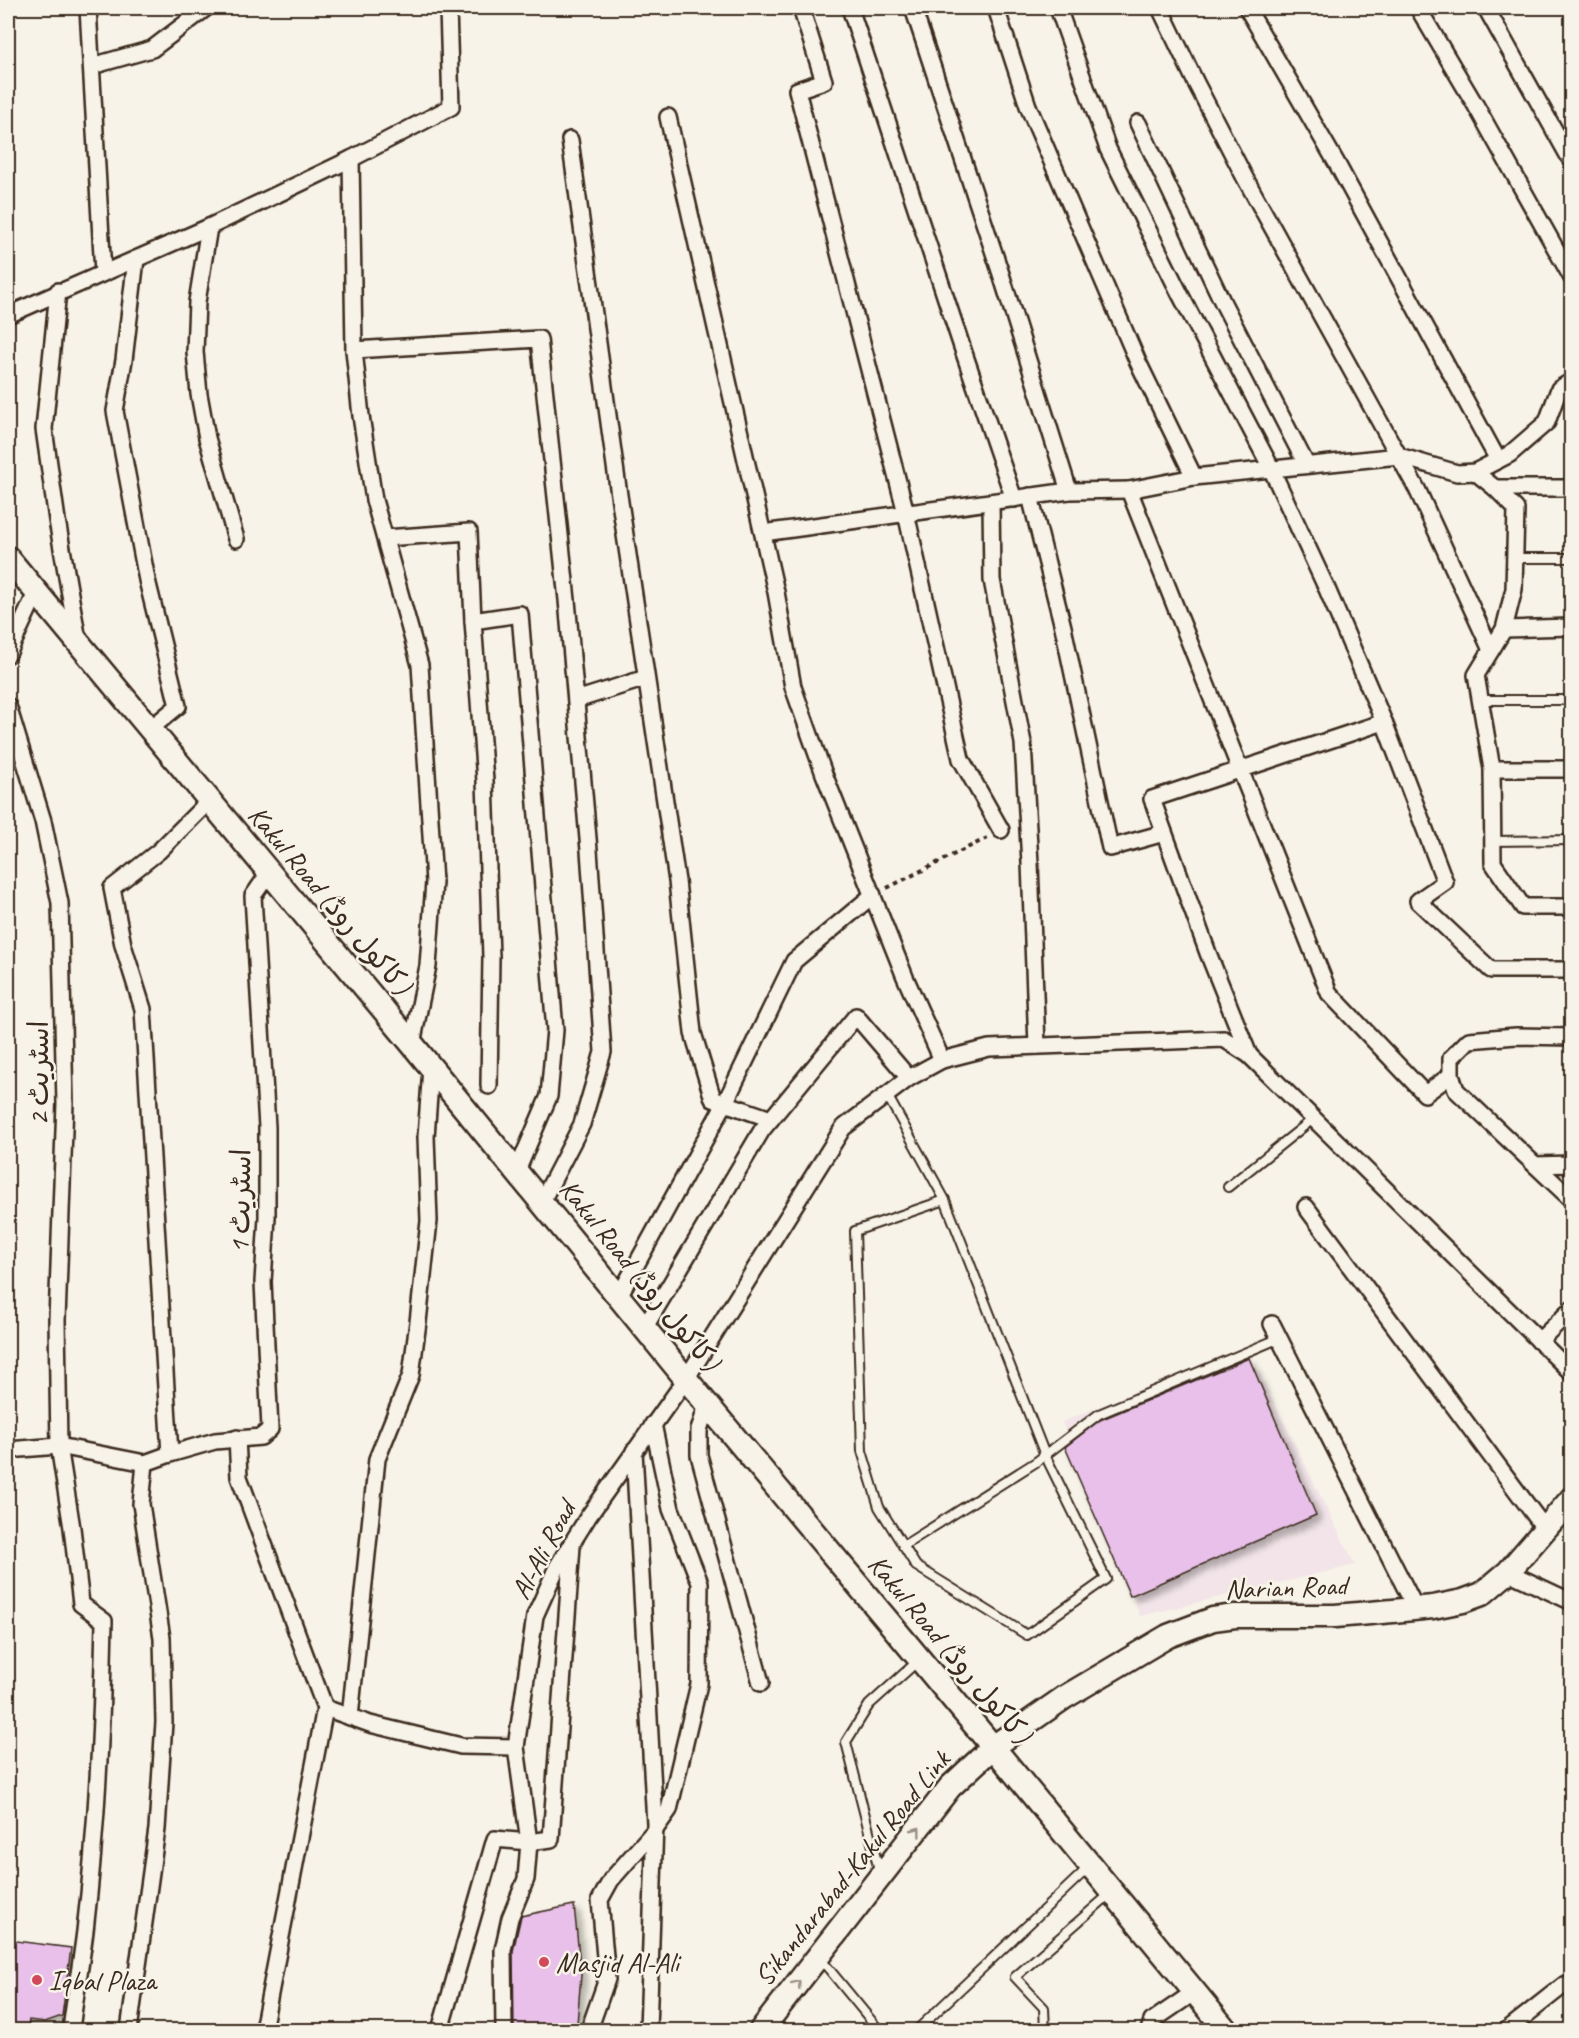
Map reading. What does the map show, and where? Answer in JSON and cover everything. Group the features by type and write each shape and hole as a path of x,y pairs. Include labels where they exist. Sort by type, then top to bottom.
{"main road":[{"name":"Kakul Road (کاکول روڈ)","path":"8,558 1226,2031"},
{"name":"Narian Road","path":"993,1747 1065,1697 1168,1636 1192,1625 1226,1617 1335,1616 1416,1609 1463,1601 1482,1594 1508,1572 1572,1498"},
{"name":"Sikandarabad-Kakul Road Link","path":"761,2031 950,1787 993,1747"}],"street":[{"path":"88,8 104,273"},
{"path":"92,66 152,49 206,8"},
{"path":"8,315 58,291 209,227 451,108 448,8"},
{"path":"801,8 824,81 797,90 906,513 961,759 1001,830"},
{"path":"850,8 1014,499"},
{"path":"913,8 1001,274 1069,491"},
{"path":"996,8 1028,106 1138,362 1194,477"},
{"path":"1058,8 1108,149 1180,294 1271,468 1328,589 1383,722 1446,882 1418,901 1491,970 1572,970"},
{"path":"1160,8 1245,178 1417,489 1491,650"},
{"path":"1247,8 1336,162 1498,460"},
{"path":"1418,8 1476,106 1572,278"},
{"path":"1486,8 1572,162"},
{"path":"668,117 777,592 793,687 824,774 905,977 942,1060"},
{"path":"1138,123 1223,303 1306,464"},
{"path":"570,140 619,495 677,881 693,1033 713,1099 771,1119"},
{"path":"351,159 354,350 361,416 374,500 420,665 434,882 429,966 412,1044"},
{"path":"209,227 196,302 196,363 207,438 236,539"},
{"path":"136,259 124,360 115,411 147,580 178,706 150,729"},
{"path":"58,291 44,429 78,642"},
{"path":"354,350 539,339 576,700 603,1052 582,1124 541,1203"},
{"path":"763,533 1069,491 1129,490 1194,477 1399,456 1457,472 1475,472 1510,454 1546,422 1559,389 1572,381"},
{"path":"1475,472 1516,509 1514,589 1504,629 1476,675 1492,769 1493,863 1524,907 1572,907"},
{"path":"1495,488 1572,488"},
{"path":"1129,490 1329,993 1425,1094 1451,1075"},
{"path":"1030,496 1063,627 1110,848 1164,833"},
{"path":"991,502 992,580 1023,743 1037,1046"},
{"path":"385,538 469,532 485,781 490,933 489,1086"},
{"path":"8,654 36,593"},
{"path":"474,621 520,614 555,1030 549,1096 517,1171"},
{"path":"1504,629 1572,627"},
{"path":"576,700 646,678"},
{"name":"اسٹریٹ 2","path":"8,706 42,821 60,903 65,1103 57,1320 59,1446 81,1604 104,1620 102,1725 92,1863 71,2031"},
{"path":"1383,722 1152,799 1208,953 1249,1055 1572,1373"},
{"path":"1492,769 1572,768"},
{"path":"170,1454 143,1009 123,945 112,888 159,851 209,801"},
{"name":"اسٹریٹ 1","path":"145,1463 215,1441 261,1437 270,1429 264,1282 267,1127 253,896 269,873"},
{"path":"619,1296 725,1103 794,961 873,895"},
{"path":"645,1328 762,1130 856,1016 909,1078"},
{"path":"1572,1037 1516,1036 1469,1040 1451,1058 1451,1075 1456,1090 1572,1200"},
{"name":"Al-Ali Road","path":"504,2031 503,1950 510,1918 526,1879 529,1842 516,1747 535,1616 557,1567 572,1543 686,1378 843,1128 909,1078 942,1060 989,1048 1224,1039 1249,1055"},
{"path":"350,1718 377,1459 411,1375 418,1322 429,1221 426,1137 431,1068"},
{"path":"1535,1165 1572,1164"},
{"path":"1306,1207 1545,1529"},
{"path":"1539,1341 1572,1309"},
{"path":"1272,1324 1416,1609"},
{"path":"707,1405 699,1430 699,1455 761,1683"},
{"path":"589,2031 607,1979 600,1900 611,1880 654,1831 669,1810 699,1684 700,1583 671,1509 653,1424"},
{"path":"237,1438 239,1477 325,1708 263,2031"},
{"path":"8,1450 59,1446 145,1463 141,1504 162,1638 164,1722 157,1829 129,2031"},
{"path":"634,1451 654,1831 648,2031"},
{"path":"440,2031 495,1839 529,1842 551,1839 572,1543"},
{"path":"1508,1572 1572,1602"},
{"path":"325,1708 370,1724 461,1746 516,1747"},
{"path":"1507,2031 1564,1985"},
{"path":"1149,2031 1152,2021 1193,1993"}],"lane":[{"path":"1515,558 1572,558"},
{"path":"1480,700 1572,700"},
{"path":"1492,841 1572,840"},
{"path":"887,1095 945,1200 1045,1455 1106,1579 1027,1635 916,1566 879,1507 862,1451 855,1231 945,1200"},
{"path":"1228,1187 1313,1119"},
{"path":"903,1546 1045,1455 1099,1414 1280,1338"},
{"path":"881,1878 846,1742 869,1705 920,1659"},
{"path":"917,2031 1090,1866"},
{"path":"1045,2031 1044,2008 1014,1977 1112,1893"},
{"path":"818,1957 879,2031"}],"path":[{"path":"873,895 1001,830"}],"shaded area":[{"path":"1246,1346 1355,1565 1140,1616 1062,1422"}],"building":[{"path":"1249,1358 1316,1515 1130,1596 1065,1447 1100,1420"},
{"name":"Masjid Al-Ali","path":"574,1905 581,1975 577,2024 536,2031 514,2031 513,1951 521,1916"},
{"name":"Iqbal Plaza","path":"8,1940 71,1948 62,2016 45,2022 29,2020 28,2029 8,2027"}],"place":[{"name":"Masjid Al-Ali","path":"544,1962"},
{"name":"Iqbal Plaza","path":"37,1980"}]}
